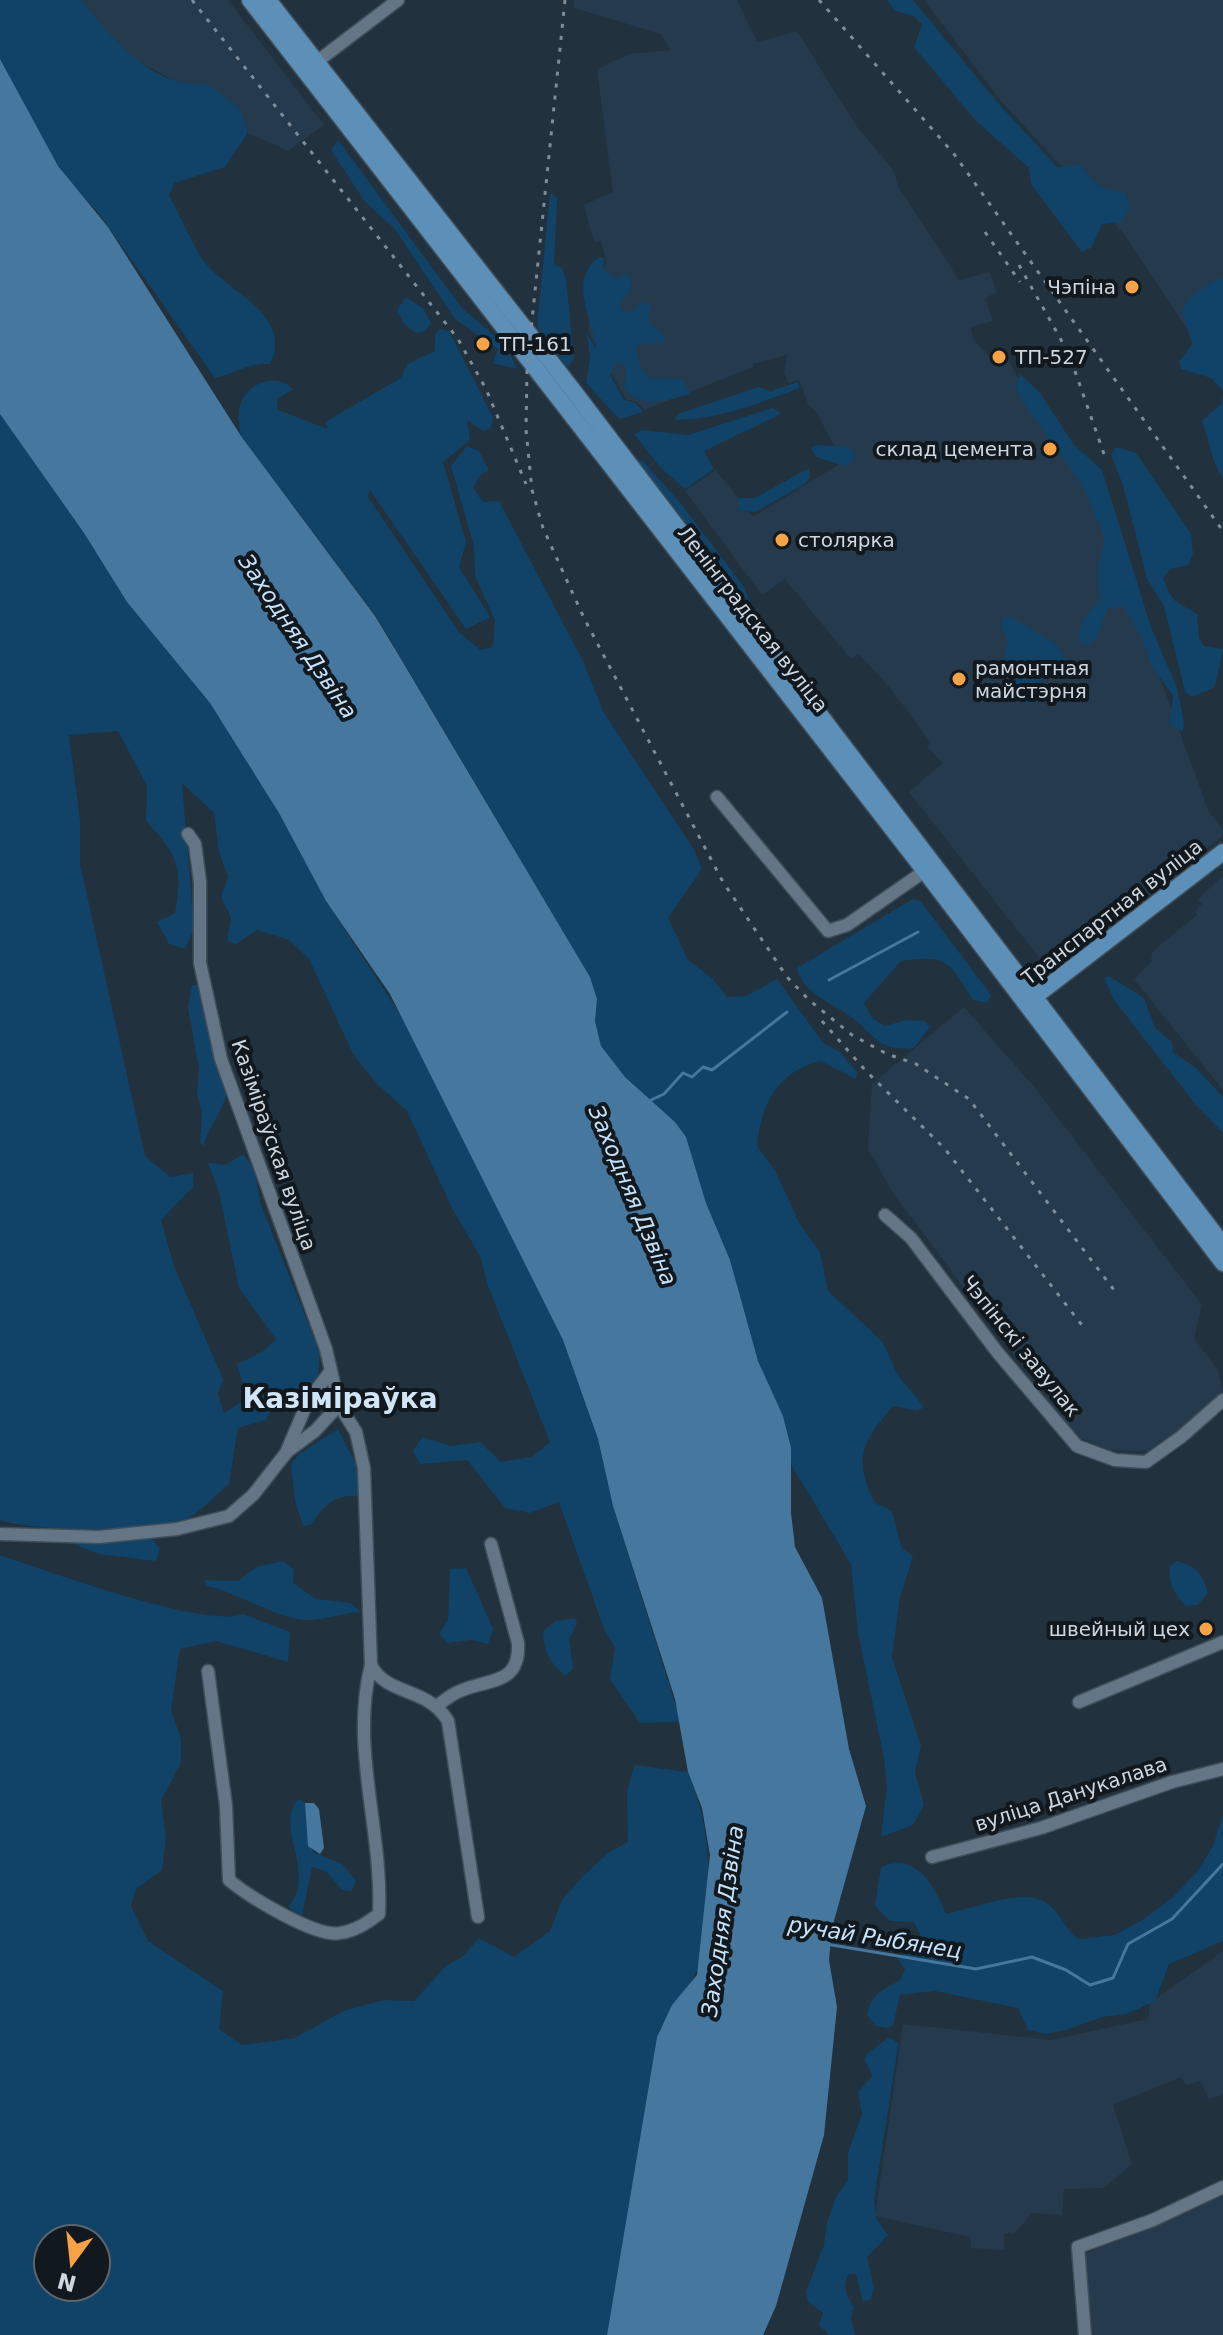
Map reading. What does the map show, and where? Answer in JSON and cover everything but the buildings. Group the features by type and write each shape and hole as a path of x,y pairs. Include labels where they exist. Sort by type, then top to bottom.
{"main road":[{"name":"Ленінградская вуліца","path":"250,0 309,67 609,438 808,711"},
{"name":"Ленінградская вуліца","path":"268,0 309,67 593,447 808,711 930,868 1223,1263"},
{"name":"Транспартная вуліца","path":"1030,1000 1223,852"},
{"name":"Ленінградская вуліца","path":"1030,1000 1223,1245"}],"street":[{"path":"309,67 398,0"},
{"path":"593,447 609,438"},
{"path":"717,797 828,931 847,925 930,868"},
{"name":"Казіміраўская вуліца","path":"188,834 195,844 200,882 200,963 221,1059 326,1349 339,1405 356,1432 364,1468 371,1665 364,1710 379,1914 363,1926 337,1934 253,1900 229,1880 226,1806 208,1671"},
{"name":"Чэпінскі завулак","path":"885,1215 911,1238 998,1353 1077,1446 1115,1460 1146,1462 1181,1437 1223,1400"},
{"path":"286,1453 308,1401 330,1372"},
{"path":"0,1534 99,1537 177,1529 229,1516 253,1495 286,1453 315,1431 339,1405"},
{"path":"438,1705 457,1691 501,1679 512,1672 519,1659 518,1643 491,1544"},
{"path":"1079,1702 1223,1642"},
{"path":"371,1665 378,1678 438,1705 448,1721 478,1917"},
{"name":"вуліца Данукалава","path":"932,1857 1041,1828 1172,1782 1223,1769"},
{"path":"1085,2335 1078,2247 1153,2220 1223,2187"}],"shaded area":[{"path":"0,0 81,0 121,45 152,70 188,84 208,84 241,110 248,133 225,167 174,183 169,195 211,270 253,304 273,330 275,346 270,364 254,365 215,378 99,214 65,176 0,59"},
{"path":"81,0 228,0 324,125 288,151 248,133 241,110 186,87 125,54"},
{"path":"574,0 737,0 757,42 797,31 857,127 894,171 898,186 959,280 989,272 997,292 985,298 993,321 970,327 974,340 990,358 1002,349 1024,389 1092,493 1209,812 1223,830 1222,836 1203,852 1054,967 1045,965 909,792 943,763 927,747 931,743 891,689 859,654 851,659 785,579 762,595 685,491 716,470 753,517 838,465 831,454 835,447 816,412 808,404 799,380 788,383 784,372 787,355 753,364 753,367 644,410 637,402 626,399 589,333 587,270 607,264 601,241 594,242 584,205 613,192 597,69 629,54 671,50 661,34 574,8"},
{"path":"887,0 913,0 998,103 1057,167 1080,165 1099,186 1125,193 1130,205 1122,222 1102,224 1091,248 1082,252 1031,184 1029,168 975,120 914,47 922,25 914,16 895,11"},
{"path":"924,0 1223,0 1223,383 1123,233 1001,101"},
{"path":"338,140 462,308 495,336 509,352 517,369 493,363 498,349 455,319 394,228 365,202 331,150"},
{"path":"550,193 557,198 554,264 563,269 566,280 574,359 567,367 537,327"},
{"path":"599,257 604,258 603,270 619,279 624,273 629,276 632,286 620,306 624,313 633,311 643,301 652,307 648,316 652,327 660,330 665,339 661,344 640,343 636,349 641,370 651,378 683,379 690,394 655,402 638,399 624,388 626,370 623,364 616,363 610,375 624,400 636,403 643,412 619,419 586,383 590,358 587,334 596,348 583,288 590,267"},
{"path":"1218,278 1223,279 1223,391 1211,378 1181,369 1179,362 1192,344 1182,310 1190,297"},
{"path":"406,297 423,308 431,323 426,331 416,333 404,324 397,310"},
{"path":"440,329 449,331 493,417 491,428 483,431 467,420 470,440 443,462 466,542 459,567 490,617 466,629 370,490 368,497 459,632 480,650 493,647 495,620 475,576 474,546 451,466 467,446 479,451 489,470 481,475 473,488 483,502 499,501 583,661 603,711 694,850 702,869 668,918 688,960 712,978 727,997 746,996 777,979 824,1044 839,1051 857,1072 856,1079 821,1061 793,1073 783,1081 768,1103 757,1146 776,1172 799,1223 820,1252 828,1291 883,1342 897,1374 924,1407 918,1411 893,1406 874,1430 864,1451 864,1474 875,1503 892,1511 901,1547 913,1556 900,1597 892,1657 921,1746 915,1773 924,1805 913,1825 881,1837 887,1786 884,1758 858,1633 851,1564 792,1466 783,1416 758,1361 730,1260 706,1203 686,1137 675,1122 625,1077 601,1046 595,1021 597,999 590,977 376,616 241,436 239,407 248,392 260,383 273,381 287,384 293,389 277,399 278,410 328,429 325,422 401,378 407,364 435,351 435,334"},
{"path":"1020,374 1040,393 1074,445 1102,470 1151,627 1177,688 1183,731 1170,722 1173,696 1150,663 1144,642 1124,607 1108,607 1096,639 1088,645 1080,642 1081,625 1099,600 1098,566 1105,539 1083,487 1021,399 1016,385"},
{"path":"798,382 799,388 738,410 674,420 678,414 759,387 771,391"},
{"path":"1223,395 1223,478 1202,421 1222,403"},
{"path":"773,408 781,414 704,451 714,469 685,489 661,468 634,434 642,430 688,435"},
{"path":"0,414 84,533 127,602 210,703 279,813 326,901 409,1028 563,1340 598,1439 613,1506 681,1722 640,1723 610,1679 615,1648 604,1629 559,1502 530,1513 505,1508 467,1460 420,1464 413,1451 422,1437 451,1446 480,1442 501,1462 531,1457 550,1442 488,1286 480,1256 452,1208 407,1111 376,1083 353,1054 309,959 289,940 257,930 236,944 227,941 231,917 221,897 228,877 219,852 214,813 182,783 194,929 185,949 169,944 157,922 175,913 178,884 176,862 146,821 147,786 118,731 69,735 80,821 80,864 145,1156 170,1177 193,1173 193,1187 161,1220 174,1266 223,1379 218,1393 224,1413 247,1398 237,1364 262,1352 276,1339 239,1288 219,1192 208,1163 226,1165 243,1154 254,1169 261,1205 320,1353 318,1375 301,1399 278,1398 266,1420 238,1428 229,1484 199,1511 180,1522 141,1528 89,1529 37,1527 0,1520"},
{"path":"816,445 850,447 855,458 851,464 844,466 816,457 811,448"},
{"path":"1116,447 1136,453 1191,534 1193,554 1188,565 1171,569 1163,578 1173,599 1197,614 1199,638 1204,646 1223,649 1215,687 1192,697 1185,692 1164,606 1147,579 1123,485 1111,455"},
{"path":"642,460 682,505 744,587 750,601 744,601 706,545 638,467 638,461"},
{"path":"809,468 810,478 805,484 755,512 739,510 738,498 755,498"},
{"path":"1010,616 1057,645 1065,658 1062,667 1044,676 1033,702 1026,705 1016,694 1002,666 1008,641 1001,626 1003,617"},
{"path":"1223,876 1223,1090 1134,979 1151,962 1152,952 1197,915 1195,911 1202,904 1198,899"},
{"path":"913,899 921,902 991,995 987,1003 973,1000 952,969 938,960 901,961 864,1003 872,1018 885,1026 906,1020 924,1021 930,1027 914,1048 898,1048 879,1041 854,1019 812,991 805,985 797,968"},
{"path":"1109,976 1144,998 1155,1028 1172,1042 1173,1052 1196,1068 1223,1097 1223,1133 1196,1105 1114,1000 1104,978"},
{"path":"192,985 198,985 226,1094 204,1146 200,1143 202,1112 197,1094 199,1069 188,1007"},
{"path":"964,1007 1035,1088 1202,1305 1194,1338 1218,1371 1223,1393 1154,1451 1110,1450 1075,1436 893,1193 868,1149 872,1084"},
{"path":"338,1429 360,1472 359,1496 336,1499 320,1512 311,1525 303,1526 295,1501 291,1464 299,1454"},
{"path":"149,1535 160,1549 156,1561 99,1554 73,1544"},
{"path":"0,1555 124,1596 196,1613 224,1616 243,1614 290,1632 288,1662 216,1641 180,1649 171,1710 181,1739 181,1762 161,1801 166,1838 162,1870 136,1889 131,1906 148,1941 223,1991 219,2029 242,2045 295,2038 343,2011 384,2000 414,2001 446,1966 462,1957 479,1938 514,1957 550,1931 562,1900 583,1876 608,1853 628,1842 627,1793 634,1765 688,1772 707,1844 708,1887 700,1961 692,1981 657,2037 607,2335 0,2335"},
{"path":"283,1561 294,1569 293,1583 316,1599 351,1603 361,1612 311,1620 298,1619 207,1586 204,1580 238,1581 256,1567"},
{"path":"1176,1561 1194,1568 1203,1580 1208,1593 1198,1605 1186,1606 1173,1588 1170,1566"},
{"path":"466,1568 493,1629 488,1644 472,1640 448,1643 439,1634 448,1620 450,1569"},
{"path":"575,1618 577,1623 569,1639 573,1668 566,1676 548,1656 543,1631 556,1621"},
{"path":"299,1799 305,1803 313,1852 342,1864 356,1880 352,1891 342,1890 326,1871 312,1867 302,1916 288,1907 296,1894 299,1879 290,1822 292,1810"},
{"path":"1223,1814 1223,1941 1169,1964 1155,2001 1127,2014 1102,2017 1046,2034 1028,2030 1018,2008 935,1991 900,1995 893,2025 888,2028 876,2026 867,2015 875,1997 900,1980 905,1970 898,1958 923,1941 914,1922 890,1921 875,1906 881,1867 893,1863 914,1867 930,1883 946,1914 1011,1898 1035,1898 1050,1906 1078,1939 1115,1935 1172,1898 1197,1872 1213,1846"},
{"path":"1223,1951 1223,2095 1209,2099 1200,2081 1186,2085 1181,2077 1113,2105 1132,2164 1104,2188 1064,2189 1062,2215 1032,2213 1014,2234 1004,2233 1004,2250 971,2248 970,2237 875,2216 903,2024 1051,2040 1148,2019 1150,2003"},
{"path":"889,2037 898,2043 874,2200 877,2220 888,2235 867,2257 874,2288 871,2299 863,2302 856,2274 849,2274 847,2279 846,2291 854,2307 851,2318 855,2335 829,2335 819,2325 823,2313 808,2302 806,2292 824,2245 827,2223 836,2197 848,2180 848,2153 862,2114 858,2092 872,2076 865,2060 867,2054"},
{"path":"1223,2194 1223,2335 1093,2335 1084,2254"}],"water":[{"name":"Заходняя Дзвіна","path":"0,59 58,166 108,227 241,436 375,616 590,977 597,999 595,1021 601,1046 625,1077 675,1122 686,1137 706,1203 730,1260 758,1361 783,1416 791,1448 791,1513 795,1547 822,1598 849,1749 866,1806 832,1928 829,1960 837,2007 824,2135 776,2306 763,2335 607,2335 657,2037 672,2005 697,1975 710,1855 702,1808 688,1772 675,1699 613,1506 598,1439 563,1340 390,994 326,901 279,813 210,703 127,602 84,533 0,414"},
{"path":"305,1803 314,1803 319,1809 324,1848 320,1854 308,1846"}],"waterway":[{"path":"829,980 918,932"},
{"path":"651,1100 664,1094 683,1073 692,1077 703,1067 712,1070 787,1012"},
{"name":"ручай Рыбянец","path":"826,1944 976,1969 1032,1957 1066,1970 1090,1985 1113,1978 1128,1944 1172,1919 1223,1864"}],"railway":[{"path":"192,0 458,339 486,389 526,484"},
{"path":"565,0 527,369 526,430 532,490 543,528 584,618 723,882 787,977 809,1000 852,1035 887,1054 916,1064 969,1099 1114,1290"},
{"path":"819,0 954,154 1223,531"},
{"path":"985,232 1020,282"},
{"path":"1019,265 1069,354 1104,454"},
{"path":"822,1021 865,1070 945,1149 1085,1329"}],"place":[{"name":"Чэпіна","path":"1132,287"},
{"name":"ТП-161","path":"483,344"},
{"name":"ТП-527","path":"999,357"},
{"name":"склад цемента","path":"1050,449"},
{"name":"столярка","path":"782,540"},
{"name":"рамонтная майстэрня","path":"959,679"},
{"name":"швейный цех","path":"1206,1629"}],"district":[{"name":"Казіміраўка","path":"340,1398"}]}
